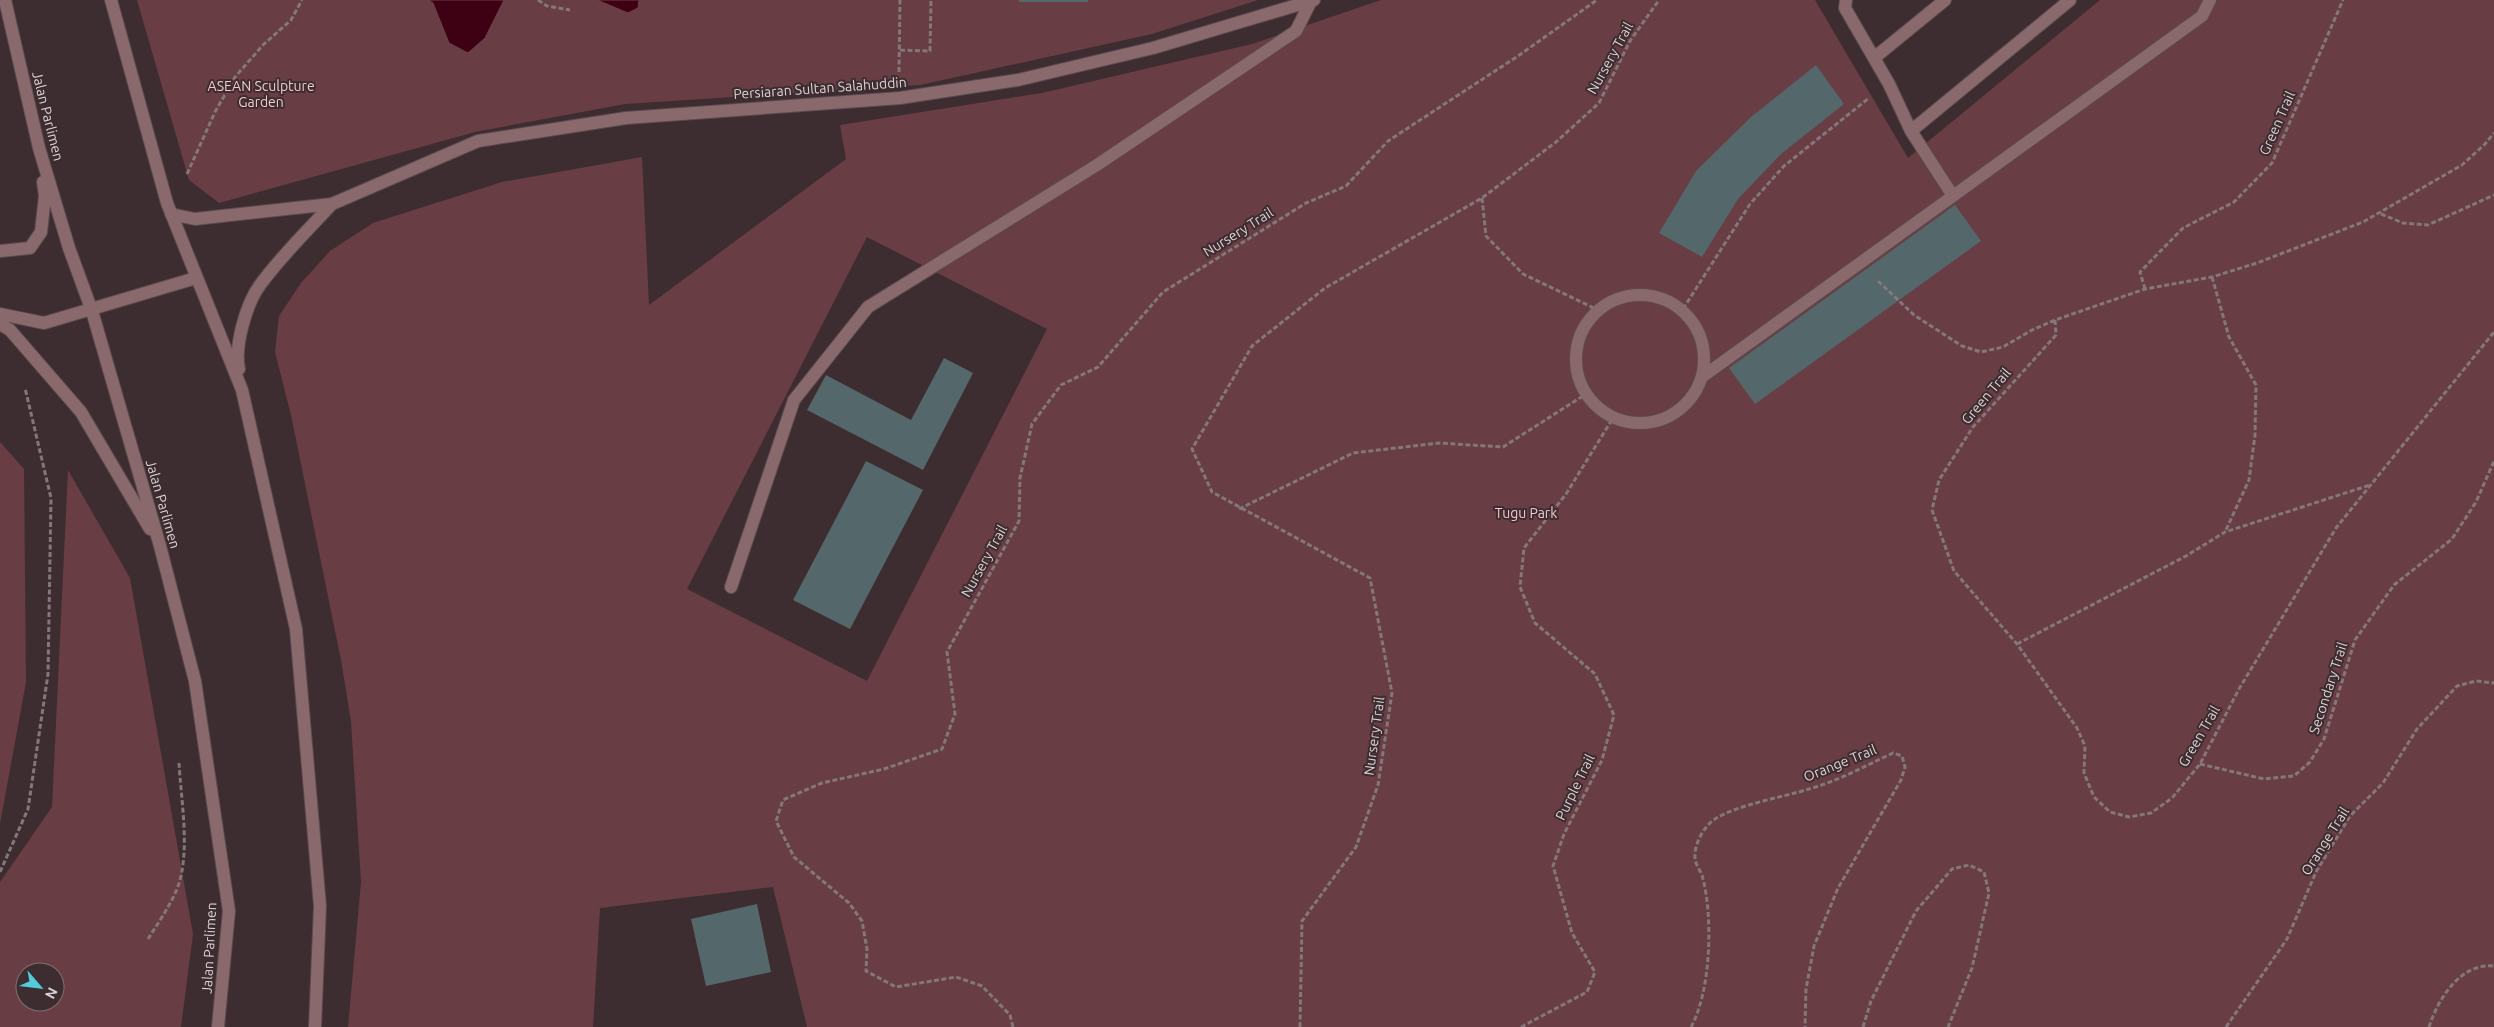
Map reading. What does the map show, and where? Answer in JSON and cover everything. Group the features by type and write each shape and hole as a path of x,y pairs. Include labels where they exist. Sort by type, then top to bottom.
{"street":[{"name":"Jalan Parlimen","path":"5,0 39,148 69,248 92,311 160,546 196,681 229,911 218,1027"},
{"path":"111,0 171,214 242,390"},
{"path":"731,587 794,400 868,307 1097,165 1296,31 1312,0"},
{"name":"Persiaran Sultan Salahuddin","path":"332,204 478,141 626,118 900,98 1037,75 1178,40 1312,0"},
{"path":"1846,0 1845,8 1890,84 1910,131 1953,196"},
{"path":"1874,58 1945,0"},
{"path":"1910,131 2070,0"},
{"path":"1702,377 2202,16 2210,0"},
{"path":"0,251 30,248 41,232 45,196 39,148"},
{"path":"171,214 195,219 332,204"},
{"path":"315,1027 320,906 296,629 236,356 247,314 259,286 332,204"},
{"path":"0,314 44,323 92,311 196,278"},
{"path":"1631,294 1649,294 1667,300 1683,309 1695,323 1702,340 1705,358 1702,377 1694,394 1682,408 1667,418 1649,423 1630,423 1613,418 1598,408 1586,394 1578,378 1576,359 1578,341 1586,324 1598,310 1613,300 1631,294"},
{"path":"0,324 10,330 81,412 160,546"}],"path":[{"path":"184,181 215,112 235,77 263,45 291,20 302,0"},
{"path":"538,0 548,6 570,10"},
{"path":"900,0 900,98"},
{"path":"900,50 930,51 931,0"},
{"name":"Nursery Trail","path":"1013,1027 1010,1014 982,986 956,977 896,986 866,971 867,949 862,922 849,903 794,857 776,821 784,800 822,782 884,769 942,749 955,714 947,652 1020,521 1020,478 1032,424 1061,385 1098,367 1163,292 1306,202 1346,186 1388,141 1518,56 1597,0"},
{"name":"Nursery Trail","path":"1300,1027 1302,921 1356,847 1378,785 1392,693 1370,578 1212,492 1192,449 1252,346 1325,288 1482,198 1556,142 1599,103 1630,41 1659,0"},
{"name":"Green Trail","path":"2145,289 2140,272 2184,228 2234,202 2272,163 2343,0"},
{"path":"1683,309 1750,204 1784,166 1837,121 1890,84"},
{"name":"Green Trail","path":"1863,261 1880,285 1914,315 1962,346 1981,352 2003,347 2032,330 2055,320 2145,289 2212,277 2257,263 2380,214 2462,164 2485,144 2494,133"},
{"path":"2380,214 2403,223 2428,225 2494,195"},
{"path":"1482,198 1486,236 1523,274 1598,310"},
{"path":"2212,277 2229,337 2256,385 2255,435 2249,480 2224,532"},
{"name":"Green Trail","path":"2055,320 2056,335 1973,427 1939,480 1932,510 1954,571 2017,644 2077,728 2085,746 2084,773 2094,798 2110,812 2128,817 2151,813 2172,798 2200,764 2239,689 2336,528 2494,332"},
{"path":"0,872 28,808 48,674 51,498 24,385"},
{"path":"1239,508 1353,453 1440,443 1503,447 1586,394"},
{"name":"Purple Trail","path":"1521,1027 1587,992 1595,972 1572,933 1553,866 1564,834 1602,760 1614,715 1595,674 1535,623 1520,587 1524,548 1566,494 1613,418"},
{"name":"Secondary Trail","path":"2200,764 2264,779 2294,776 2310,762 2324,739 2355,640 2394,585 2452,539 2476,502 2494,461"},
{"path":"2017,644 2186,556 2224,532 2370,485"},
{"name":"Orange Trail","path":"2226,1027 2287,939 2316,872 2350,816 2383,783 2417,729 2457,686 2476,681 2494,682"},
{"path":"148,939 169,905 181,872 184,850 178,753"},
{"name":"Orange Trail","path":"1691,1027 1703,992 1710,930 1703,877 1695,858 1700,836 1714,819 1733,810 1810,789 1892,754 1902,756 1905,767 1901,780 1838,888 1814,946 1806,989 1805,1027"},
{"path":"1863,1027 1871,1001 1916,911 1952,869 1969,865 1984,872 1989,893 1972,968 1948,1027"},
{"path":"2428,1027 2446,990 2464,976 2484,966 2494,966"}],"green space":[{"name":"ASEAN Sculpture Garden","path":"137,0 1258,0 1152,34 920,85 625,104 475,132 219,203 189,180"},
{"name":"Tugu Park","path":"1381,0 1815,0 1908,158 2100,0 2494,0 2494,1027 807,1027 773,887 600,908 593,1027 348,1027 361,882 351,721 341,660 291,415 275,352 279,316 301,283 330,251 373,223 502,182 642,157 649,305 846,159 840,125 1042,93 1252,44","holes":["867,237 1047,329 867,681 687,589"]},
{"path":"0,442 24,469 26,682 0,824"},
{"path":"68,470 130,578 193,934 181,1027 0,1027 0,882 52,807"}],"shaded area":[{"path":"429,0 504,0 485,38 468,53 449,43 433,3"},
{"path":"597,0 639,0 638,8 628,13"}],"building":[{"path":"1019,0 1088,0 1088,2 1019,2"},
{"path":"1816,65 1844,104 1781,154 1738,199 1702,257 1659,233 1696,171 1751,117"},
{"path":"1955,205 1981,241 1755,404 1729,368"},
{"path":"944,358 973,373 923,470 807,410 826,375 911,420"},
{"path":"866,461 923,490 850,629 793,600"},
{"path":"757,904 771,972 706,986 691,919"}]}
